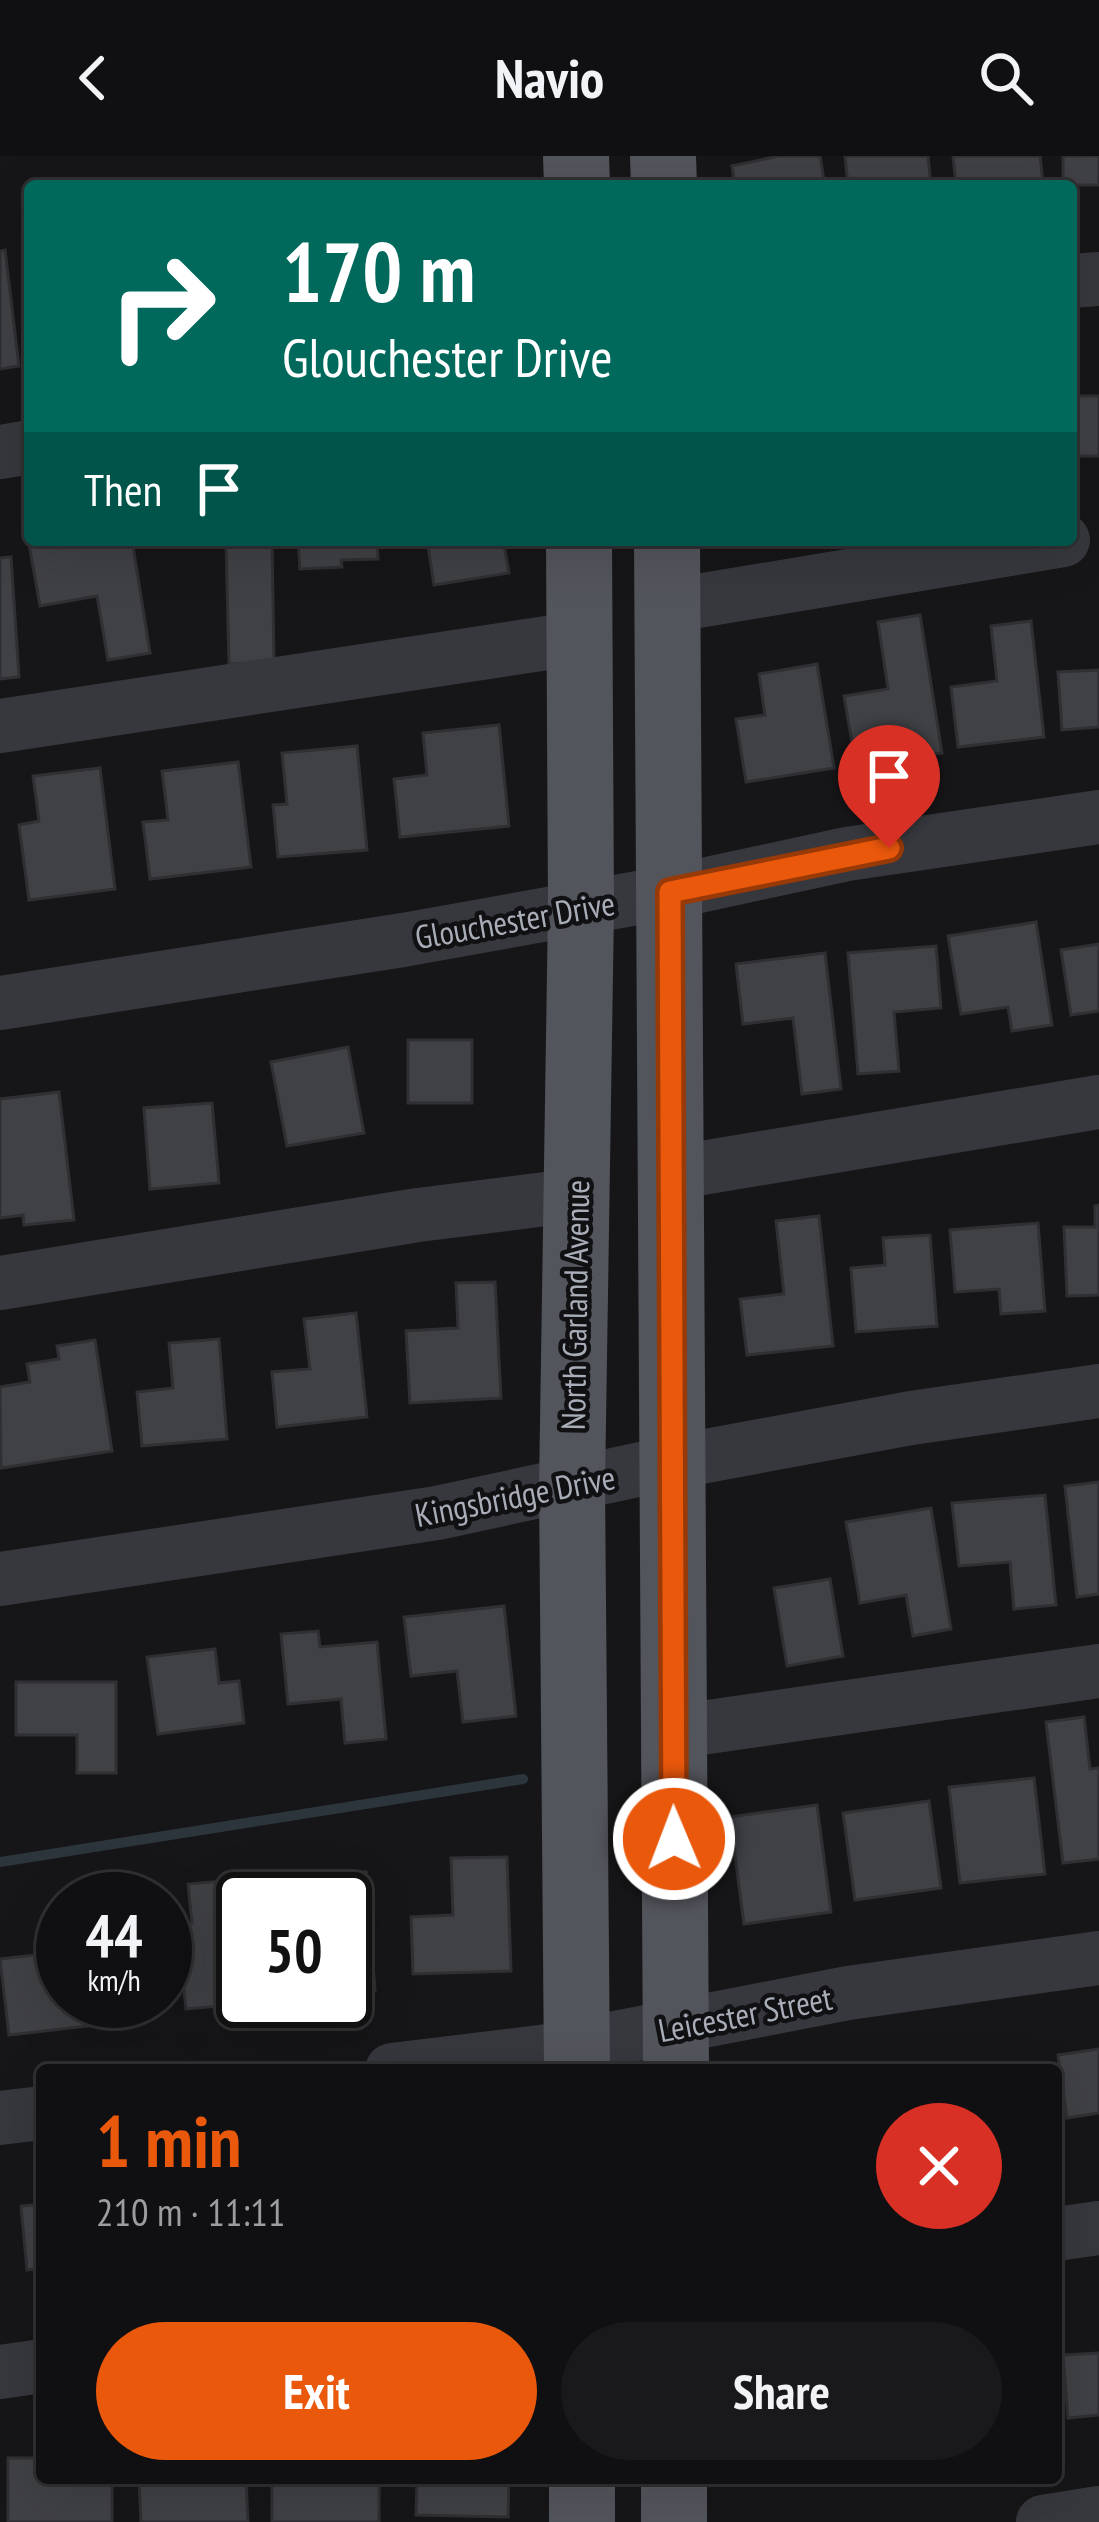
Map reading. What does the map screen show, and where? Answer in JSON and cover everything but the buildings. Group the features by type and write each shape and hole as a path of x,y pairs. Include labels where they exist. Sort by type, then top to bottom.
{"main road":[{"name":"North Garland Avenue","path":"576,2058 572,1486 581,909 579,546"},
{"path":"668,546 677,2049"},
{"path":"582,2484 583,2522"},
{"path":"674,2484 674,2522"}],"street":[{"path":"668,606 1031,546"},
{"path":"0,726 580,638"},
{"name":"Glouchester Drive","path":"0,1003 581,909 847,854 1099,817"},
{"path":"672,1174 1099,1102"},
{"path":"0,1283 418,1215 577,1195"},
{"name":"Kingsbridge Drive","path":"0,1579 437,1513 911,1418 1099,1391"},
{"path":"673,1732 1099,1672"},
{"name":"Leicester Street","path":"484,2064 677,2049 848,1993 1099,1958"},
{"path":"0,2118 36,2114"},
{"path":"1062,2233 1099,2228"},
{"path":"0,2372 36,2367"},
{"path":"1043,2522 1099,2513"}],"waterway":[{"path":"0,1862 523,1779"}],"route":[{"path":"674,1839 670,892 889,848"}]}
